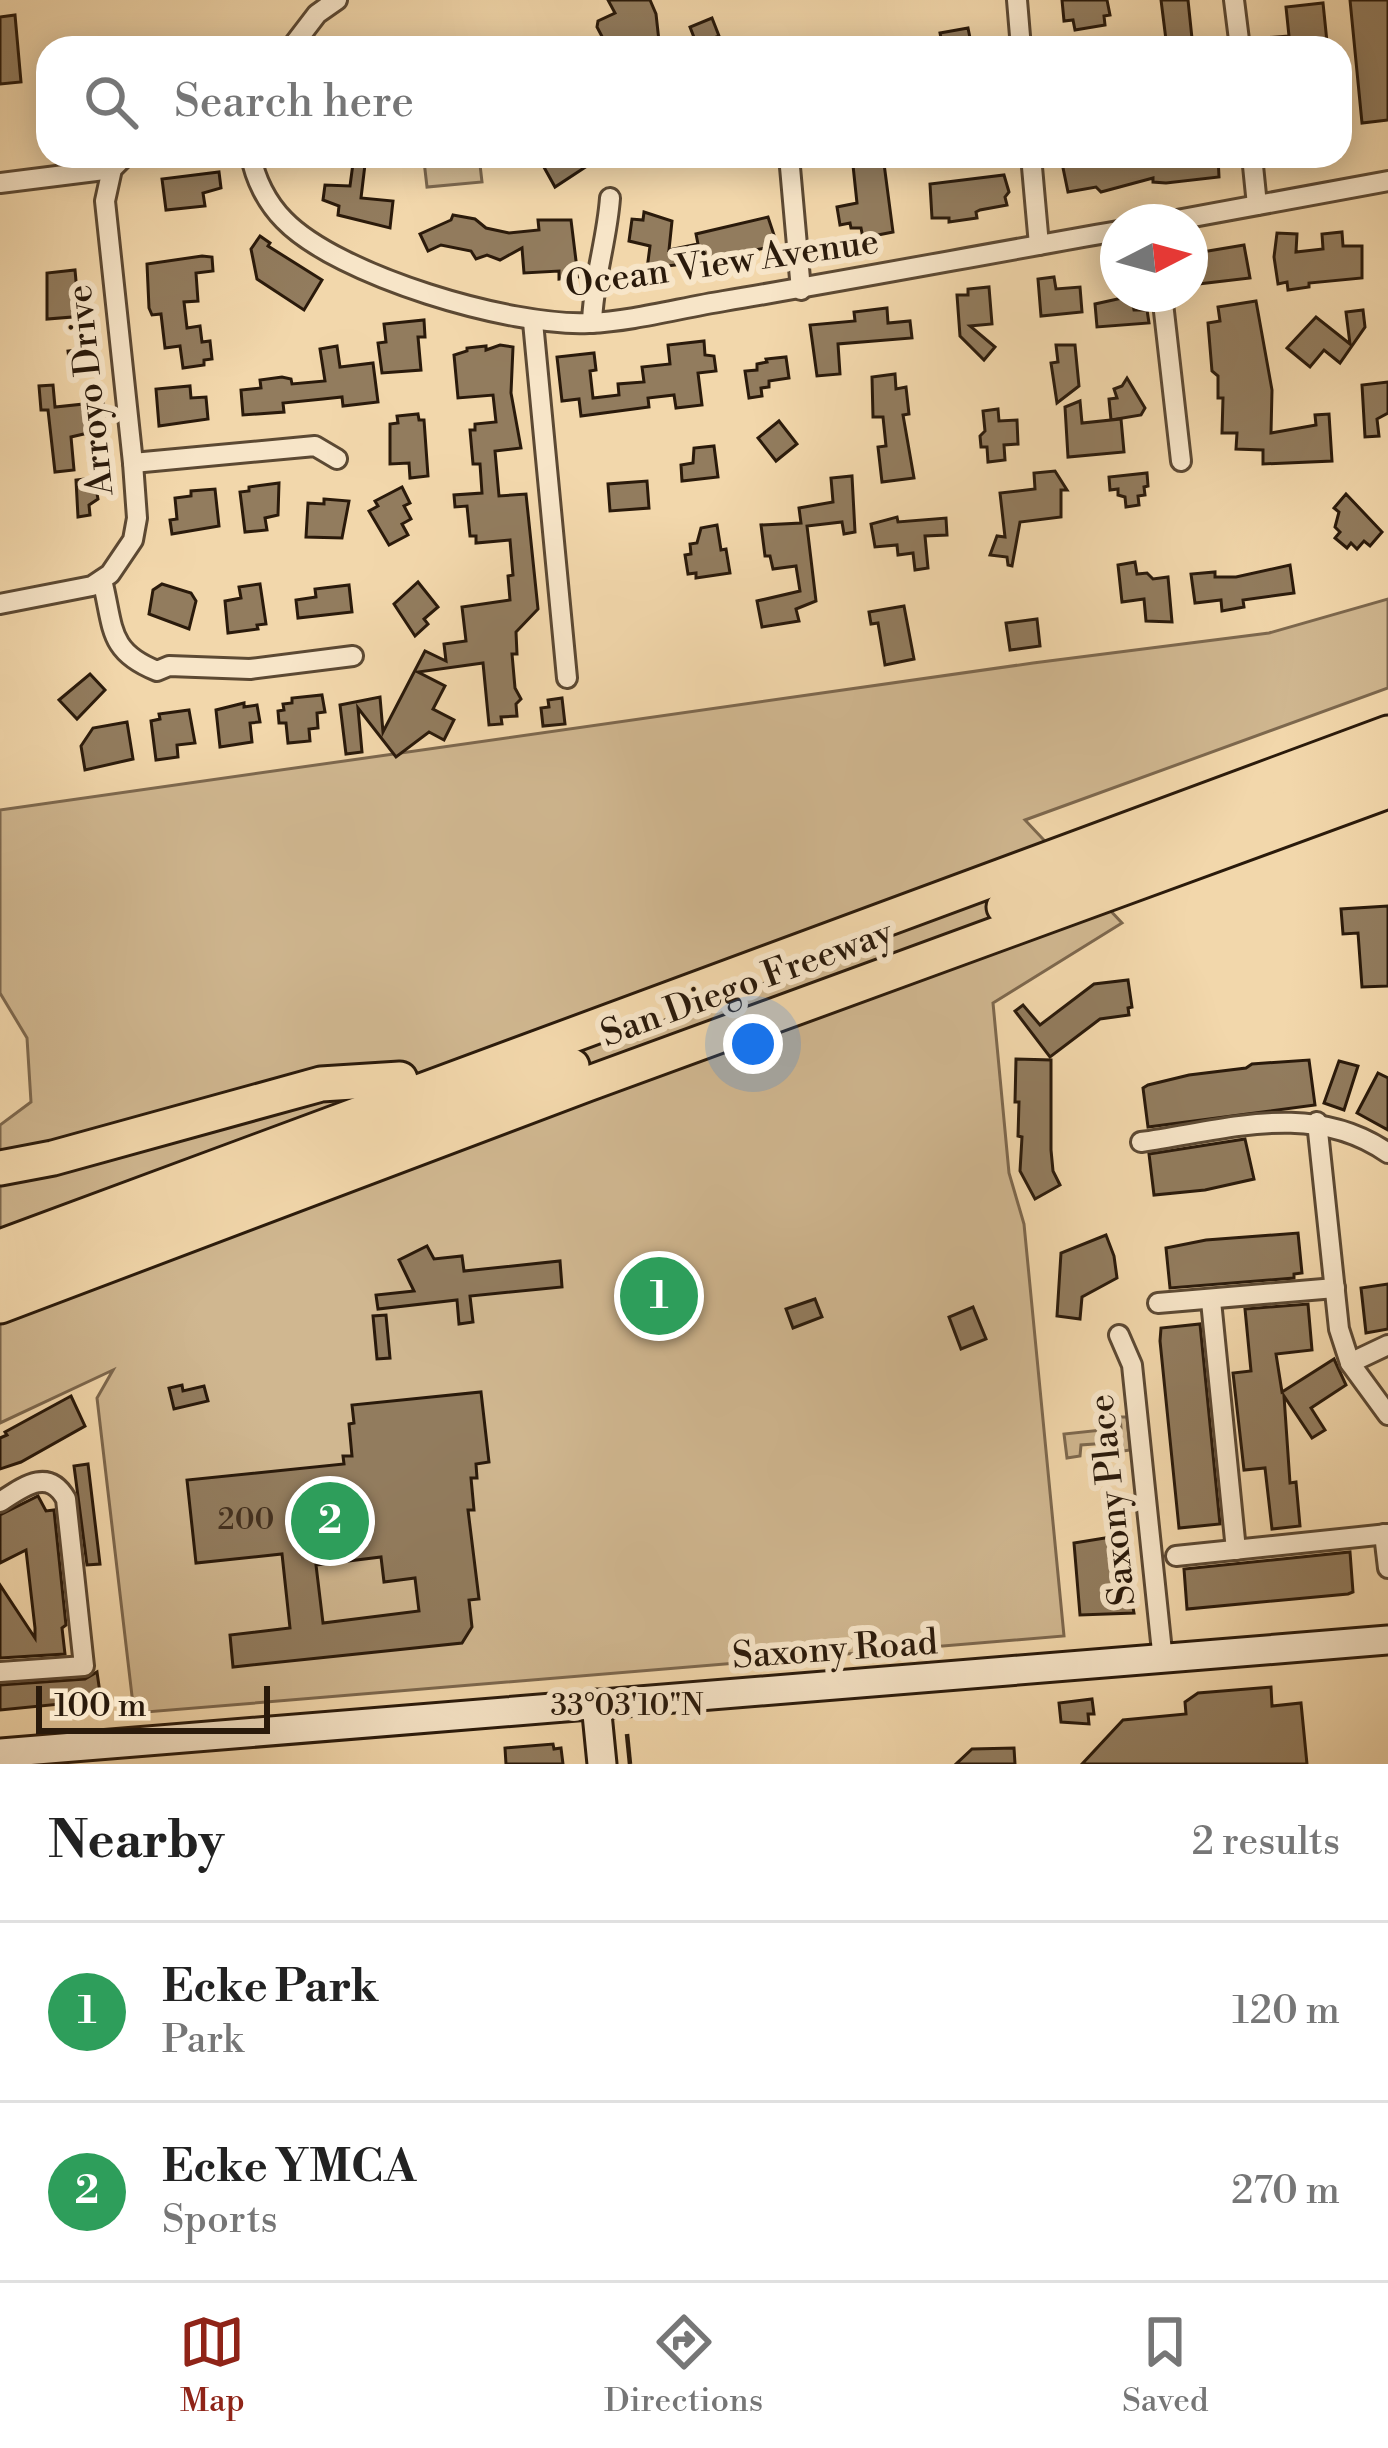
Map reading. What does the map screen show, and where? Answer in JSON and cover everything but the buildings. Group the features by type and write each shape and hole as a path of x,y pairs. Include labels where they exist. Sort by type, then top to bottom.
{"highway":[{"name":"San Diego Freeway","path":"0,1225 1388,713"},
{"path":"0,1247 1388,733"},
{"path":"0,1277 1388,765"},
{"name":"San Diego Freeway","path":"0,1306 609,1076 1388,791"},
{"path":"0,1168 53,1158 321,1084 400,1079"},
{"path":"0,1323 87,1275"}],"street":[{"path":"300,36 316,14 337,0"},
{"path":"1017,0 1020,36"},
{"path":"1234,0 1238,36"},
{"path":"0,183 85,168"},
{"name":"Arroyo Drive","path":"102,580 133,540 137,518 105,201 117,168"},
{"name":"Ocean View Avenue","path":"255,168 265,196 286,223 344,260 445,298 533,322 592,323 1100,234"},
{"path":"790,168 801,290"},
{"path":"1032,168 1039,245"},
{"path":"1253,168 1257,205"},
{"path":"1208,214 1388,181"},
{"path":"592,323 610,198"},
{"path":"1164,312 1180,461"},
{"path":"533,322 567,678"},
{"path":"133,463 315,446 337,459"},
{"path":"0,604 102,580 119,646 130,660 157,670 170,666 250,669 353,656"},
{"path":"1141,1142 1299,1120 1360,1134 1388,1153"},
{"path":"1317,1122 1339,1329 1350,1363 1388,1414"},
{"path":"1158,1304 1335,1288"},
{"path":"1211,1301 1237,1550"},
{"name":"Saxony Place","path":"1119,1335 1132,1365 1163,1661"},
{"path":"1350,1363 1388,1346"},
{"path":"0,1502 33,1481 46,1480 66,1498 84,1666 0,1672"},
{"path":"1176,1556 1386,1534 1388,1568"},
{"name":"Saxony Road","path":"0,1753 150,1752 596,1704 1388,1640"},
{"path":"596,1704 602,1764"}],"shaded area":[{"path":"425,168 480,168 482,182 427,187"},
{"path":"1388,599 1388,688 1025,820 1122,923 993,1003 1009,1173 1024,1224 1064,1636 134,1713 97,1398 113,1370 0,1423 0,1125 31,1102 27,1038 0,993 0,810 1269,633"},
{"path":"1120,1417 1127,1417 1130,1450 1123,1451 1122,1442 1081,1445 1080,1456 1067,1458 1064,1434 1121,1428"}],"place":[{"name":"Ecke Park","path":"659,1296"},
{"name":"Ecke YMCA","path":"330,1521"}]}
